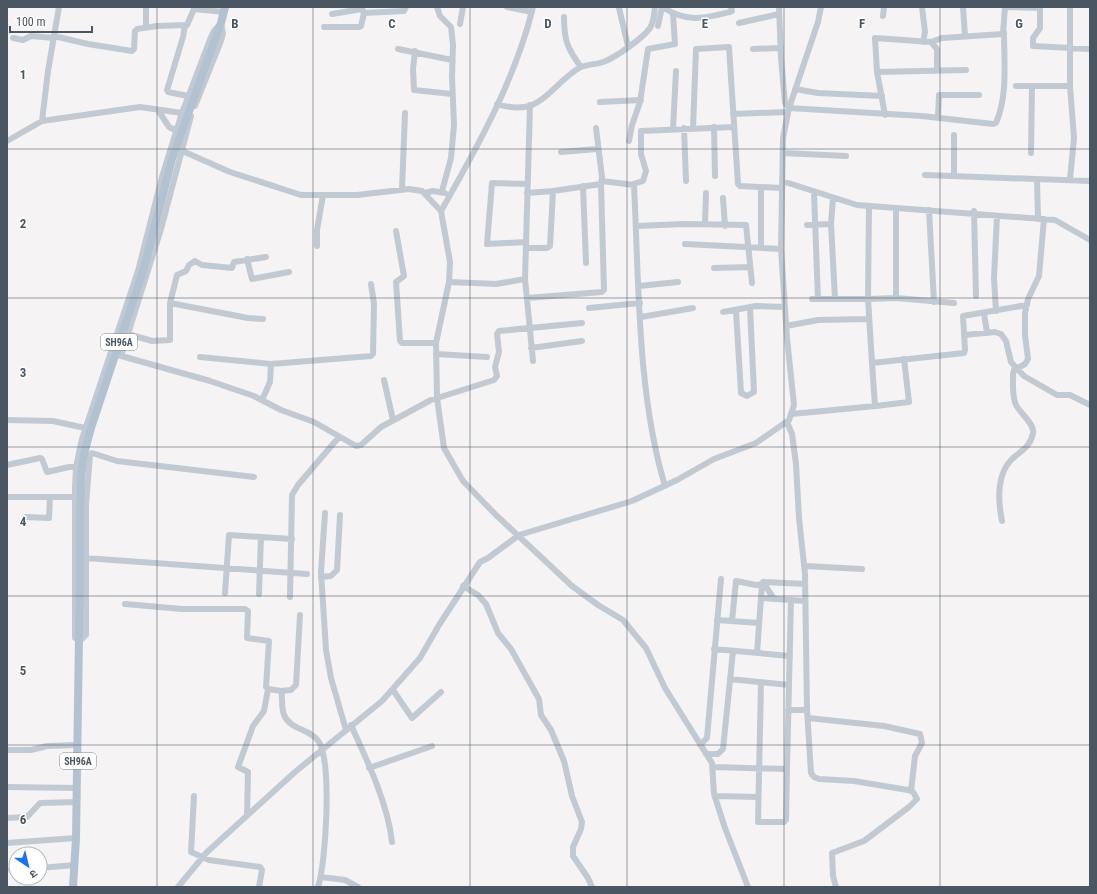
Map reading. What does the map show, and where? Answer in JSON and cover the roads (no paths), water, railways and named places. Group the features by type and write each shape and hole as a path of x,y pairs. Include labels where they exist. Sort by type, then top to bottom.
{"main road":[{"name":"SH96A","path":"73,887 77,802 81,477 84,454 91,428 144,268 172,159 225,10"}],"street":[{"path":"42,121 59,7"},
{"path":"146,7 146,27"},
{"path":"332,14 362,10 364,13 404,12 406,7"},
{"path":"437,7 440,16 451,27 454,125 453,142 442,191"},
{"path":"460,24 463,7"},
{"path":"441,211 483,137 526,36 532,9 507,7"},
{"path":"497,104 515,108 530,105 547,96 581,67 603,62 628,46 649,29 655,7"},
{"path":"658,26 662,7 673,14 691,19 730,12 732,10 731,7"},
{"path":"779,7 780,48 785,103 788,110"},
{"path":"178,887 202,857 247,815 294,772 393,690 420,658 463,586 480,562 488,558 519,535 632,501 665,486 714,459 756,443 787,422 792,414 794,405 784,307 781,188 783,138 788,110 821,7"},
{"path":"883,16 884,7"},
{"path":"922,7 925,32 923,42"},
{"path":"963,7 965,36"},
{"path":"734,114 788,110 938,117 980,124 996,123 1005,86 1005,7 1040,8 1040,28 1033,36 1032,46 1090,49"},
{"path":"1070,7 1070,86 1074,138 1070,179"},
{"path":"188,96 167,90 183,37 185,25 188,24 193,9 200,8 225,10"},
{"path":"619,8 628,46"},
{"path":"324,28 361,27 364,13"},
{"path":"629,141 632,125 641,100 643,72 648,49 669,46 676,42 673,14"},
{"path":"739,23 779,14"},
{"path":"564,17 565,39 571,54 581,67"},
{"path":"221,24 214,31 211,37 182,113 138,271 85,428 76,467 75,638 84,638 86,635 86,558 89,456 92,453 117,461 254,477"},
{"path":"121,356 162,229 191,117 221,41 223,33 221,24"},
{"path":"12,38 21,40 31,36 54,37 132,51 134,49 135,31 146,27 185,25"},
{"path":"885,115 877,72 875,38 931,42 942,38 1000,35 1004,32"},
{"path":"931,42 937,49 937,70"},
{"path":"694,128 696,49 729,47 738,184 740,186 781,188"},
{"path":"753,49 780,48"},
{"path":"398,49 415,51 433,57 452,60"},
{"path":"415,51 412,69 414,90 452,94"},
{"path":"877,72 966,70"},
{"path":"673,129 676,71"},
{"path":"1016,86 1070,86"},
{"path":"1031,153 1032,86"},
{"path":"795,89 818,93 882,96"},
{"path":"938,117 939,95 979,95"},
{"path":"600,102 641,100"},
{"path":"530,105 525,279 533,361"},
{"path":"7,141 42,121 140,107 182,113"},
{"path":"158,110 169,127 176,131"},
{"path":"402,189 405,113"},
{"path":"527,193 553,191 601,183 633,184 643,181 646,175 641,154 640,132 684,128 734,127"},
{"path":"527,298 604,291 601,183 596,128"},
{"path":"684,128 686,181"},
{"path":"714,128 715,176"},
{"path":"954,135 954,176"},
{"path":"172,145 181,151 230,172 293,192 322,196 357,195 402,189 422,191 441,211 450,262 449,282 436,343 437,398 441,436 444,448 463,481 572,586 593,602 619,616 629,626 650,654 665,688 706,754 713,768 715,796 725,828 748,887"},
{"path":"561,152 597,149"},
{"path":"783,153 846,156"},
{"path":"925,175 1070,179 1090,181"},
{"path":"1002,521 999,505 1001,479 1011,460 1029,444 1034,432 1015,403 1013,374 1016,368 1025,364 1028,360 1025,325 1027,305 1039,276 1041,219 1037,178"},
{"path":"782,181 857,205 974,212 997,216 1041,219 1063,223 1090,239"},
{"path":"527,184 492,183 487,244 526,245 547,248 550,246 553,191"},
{"path":"425,193 442,191 457,184"},
{"path":"633,184 644,371 654,445 665,486"},
{"path":"583,186 586,263"},
{"path":"761,187 761,247"},
{"path":"442,191 449,196"},
{"path":"814,192 815,299 896,298 954,303"},
{"path":"705,224 706,194"},
{"path":"317,246 317,230 322,196"},
{"path":"723,198 724,226"},
{"path":"833,198 831,224 834,299"},
{"path":"869,206 868,319 876,406"},
{"path":"896,208 896,298"},
{"path":"929,210 934,302"},
{"path":"974,212 976,296"},
{"path":"996,311 994,278 997,216"},
{"path":"636,226 705,224 724,226 746,225 752,283"},
{"path":"807,225 831,224"},
{"path":"396,231 404,276 396,282 400,341 402,343 436,343"},
{"path":"685,244 782,249"},
{"path":"128,334 146,340 170,340 170,303 177,275 186,271 191,263 195,261 202,265 232,268 234,262 266,257"},
{"path":"247,260 252,279 289,272"},
{"path":"714,268 750,267"},
{"path":"449,282 496,284 525,279"},
{"path":"639,286 678,282"},
{"path":"200,357 271,364 372,356 374,321 371,284"},
{"path":"170,303 248,318 263,319"},
{"path":"589,308 640,303"},
{"path":"872,363 964,353 963,316 1027,305"},
{"path":"723,312 750,308 784,307"},
{"path":"641,317 693,308"},
{"path":"736,311 741,393 747,396 754,392 750,308"},
{"path":"984,313 986,333"},
{"path":"786,326 818,320 868,319"},
{"path":"111,353 210,381 262,400 281,410 314,422 354,446 358,446 375,431 437,398 494,380 497,376 495,367 499,352 498,332 582,323"},
{"path":"964,335 999,332 1003,335 1009,359 1026,378 1057,395 1070,395 1090,405"},
{"path":"531,348 582,341"},
{"path":"436,354 487,357"},
{"path":"792,414 909,402 904,359"},
{"path":"262,400 270,382 271,364"},
{"path":"384,380 394,420"},
{"path":"7,420 53,421 85,428"},
{"path":"787,422 794,444 805,566 808,718 811,773 814,777 911,791 915,794 917,799 909,808 864,841 832,854 833,876 836,887"},
{"path":"290,597 292,495 339,437"},
{"path":"7,465 40,458 42,459 47,472 76,467"},
{"path":"7,497 76,497"},
{"path":"26,517 49,518 50,497"},
{"path":"325,513 321,577 326,650 331,678 349,728 369,768 388,820 392,842"},
{"path":"321,577 331,576 337,570 340,515"},
{"path":"225,594 229,535 292,539"},
{"path":"259,594 261,537"},
{"path":"86,558 291,571 307,574"},
{"path":"805,566 862,569"},
{"path":"700,745 707,738 721,579"},
{"path":"732,621 736,581 756,585 763,583 805,584"},
{"path":"757,653 763,583"},
{"path":"763,583 774,599"},
{"path":"463,586 478,595 486,604 498,632 511,649 539,699 541,715 551,730 564,761 572,796 582,822 581,829 573,847 573,856 588,878 592,887"},
{"path":"761,598 805,601"},
{"path":"761,682 758,822 785,822 788,710 791,688 791,600"},
{"path":"125,604 182,609 209,608 247,610 247,638 268,640 270,643 268,689 264,711 252,726 238,767 248,772 247,815"},
{"path":"268,689 282,691 290,690 296,685 300,614"},
{"path":"717,620 759,623"},
{"path":"714,649 790,656"},
{"path":"706,754 718,754 723,749 733,651"},
{"path":"730,679 761,682 791,688"},
{"path":"393,690 412,718 442,692"},
{"path":"282,691 283,711 286,718 295,728 311,734 322,749 327,771 321,878 318,887"},
{"path":"788,710 808,710"},
{"path":"808,718 884,726 920,734 922,743 916,756 911,791"},
{"path":"7,750 30,750 47,746 78,745"},
{"path":"369,768 432,746"},
{"path":"713,768 787,769"},
{"path":"7,787 77,788"},
{"path":"194,796 191,851 209,860 260,867 262,870 259,887"},
{"path":"715,796 758,797"},
{"path":"7,818 26,816 40,803 77,802"},
{"path":"7,843 76,838"},
{"path":"48,867 75,865"},
{"path":"321,878 345,880 358,887"}]}
